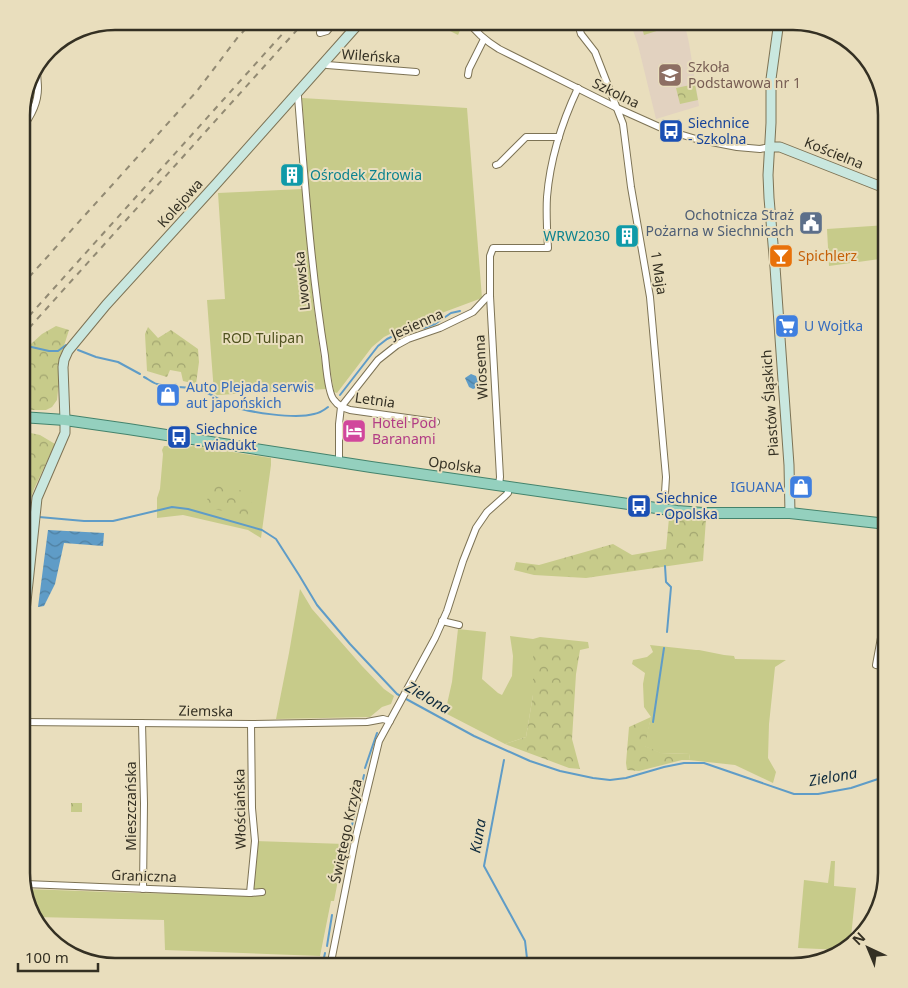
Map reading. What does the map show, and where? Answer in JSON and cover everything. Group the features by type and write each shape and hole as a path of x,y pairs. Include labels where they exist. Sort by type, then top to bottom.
{"main road":[{"name":"Opolska","path":"30,418 66,420 664,510 703,513 790,513 878,523"}],"street":[{"path":"320,33 328,30"},
{"name":"Kolejowa","path":"30,565 39,492 65,433 63,367 68,351 106,305 353,30"},
{"name":"Szkolna","path":"475,30 499,49 616,108 666,130 696,139 737,147 760,149 770,147"},
{"name":"1 Maja","path":"580,30 594,52 623,124 650,297 666,477 664,510"},
{"name":"Piastów Śląskich","path":"778,30 771,79 772,123 768,175 789,465 790,513"},
{"path":"468,75 469,69 484,39"},
{"name":"Wileńska","path":"324,64 416,72"},
{"path":"30,115 36,101 38,78"},
{"path":"496,165 526,137 559,137 578,88"},
{"name":"Lwowska","path":"297,94 319,319 331,395 333,400 341,407"},
{"name":"Wiosenna","path":"504,486 500,477 490,296 490,256 493,248 548,248 547,196 559,137"},
{"name":"Kościelna","path":"770,147 780,147 878,185"},
{"name":"Jesienna","path":"341,407 362,379 388,351 408,339 440,328 473,312 486,297 490,296"},
{"path":"339,462 338,424 341,407"},
{"name":"Letnia","path":"341,407 350,410 436,422"},
{"path":"459,625 442,620 447,611 476,528 487,512 508,493 504,486"},
{"name":"Świętego Krzyża","path":"332,958 365,797 379,741 408,689 442,620"},
{"path":"878,654 876,665 878,665"},
{"name":"Ziemska","path":"30,722 251,724 367,722 383,719 390,721"},
{"name":"Mieszczańska","path":"142,722 144,803 143,889"},
{"name":"Włościańska","path":"250,893 254,841 251,724"},
{"name":"Graniczna","path":"31,884 262,892"}],"shaded area":[{"name":"Szkoła Podstawowa nr 1","path":"633,30 686,30 699,106 656,119"}],"green space":[{"path":"448,30 460,30 458,35"},
{"path":"643,30 660,30 644,35"},
{"path":"695,84 698,100 680,104 676,88"},
{"name":"ROD Tulipan","path":"302,98 467,108 482,298 404,327 384,337 372,347 337,393 334,392 321,316"},
{"name":"ROD Tulipan","path":"302,189 313,300 327,389 217,395 214,393 207,300 225,299 218,193"},
{"path":"878,226 878,259 829,266 827,229"},
{"path":"56,326 69,330 62,352 57,400 52,407 46,410 30,410 30,345 42,334"},
{"path":"148,327 158,338 171,330 198,349 199,362 196,384 183,381 181,372 170,370 167,377 147,371 145,334"},
{"path":"30,433 40,435 55,444 30,501"},
{"path":"164,446 195,446 271,458 261,538 248,530 183,515 157,518 157,498 160,489 162,450"},
{"path":"222,484 242,491 252,498 252,516 207,508 207,500 214,485"},
{"path":"669,518 706,519 703,561 586,578 534,575 514,570 516,562 539,565 613,544 632,555 666,549"},
{"path":"300,589 312,609 362,666 384,689 394,696 391,704 382,707 370,717 276,719"},
{"path":"458,629 486,632 482,679 502,695 512,676 513,656 510,636 533,639 533,695 526,737 505,744 445,713 452,682"},
{"path":"540,637 588,642 589,648 580,650 576,674 572,739 580,769 569,768 505,744 526,737 533,695 533,639"},
{"path":"650,645 699,650 734,656 735,659 786,660 775,667 769,724 768,758 776,772 773,783 735,765 689,760 690,754 660,753 644,746 651,717 644,707 643,684 645,673 632,664 633,660 647,657 653,652"},
{"path":"651,717 645,746 661,753 690,754 689,760 682,760 639,771 627,770 629,727"},
{"path":"71,803 82,803 82,812 71,812"},
{"path":"255,841 345,844 334,901 331,901 320,956 165,950 164,920 42,917 32,889 259,895 253,890"},
{"path":"831,861 835,861 834,886 856,888 852,923 843,923 843,941 831,949 798,948 804,880 828,883"}],"water":[{"path":"471,374 476,376 478,382 476,388 473,389 469,387 465,378"},
{"path":"48,530 104,533 103,546 64,543 55,584 44,606 38,607"}],"waterway":[{"path":"340,395 378,346 387,339 413,328 424,328 435,324 451,313 460,311"},
{"path":"30,347 58,351 66,345"},
{"path":"78,350 96,357 118,362 140,374"},
{"path":"144,377 162,385 200,390 230,405 260,413 296,416 316,414 328,407"},
{"name":"Zielona","path":"39,517 84,521 113,521 172,507 188,509 262,530 276,539 317,605 350,644 397,694 474,736 530,761 560,771 610,780 626,778 684,763 704,763 794,794 818,794 851,788 878,779"},
{"path":"665,566 666,582 671,587 667,632"},
{"path":"653,722 664,648"},
{"path":"365,768 377,733"},
{"name":"Kuna","path":"504,760 484,866 525,941 527,958"},
{"path":"347,846 364,775"},
{"path":"327,946 332,915"},
{"path":"324,958 325,953"}],"railway":[{"path":"30,276 197,91 245,30"},
{"path":"30,315 286,30"},
{"path":"30,327 297,30"}],"place":[{"name":"Szkoła Podstawowa nr 1","path":"670,75"},
{"name":"Siechnice - Szkolna","path":"671,131"},
{"name":"Ośrodek Zdrowia","path":"292,175"},
{"name":"Ochotnicza Straż Pożarna w Siechnicach","path":"811,223"},
{"name":"WRW2030","path":"627,236"},
{"name":"Spichlerz","path":"781,256"},
{"name":"U Wojtka","path":"787,326"},
{"name":"Auto Plejada serwis aut japońskich","path":"168,395"},
{"name":"Hotel Pod Baranami","path":"354,431"},
{"name":"Siechnice - wiadukt","path":"179,437"},
{"name":"IGUANA","path":"801,487"},
{"name":"Siechnice - Opolska","path":"639,506"}]}
